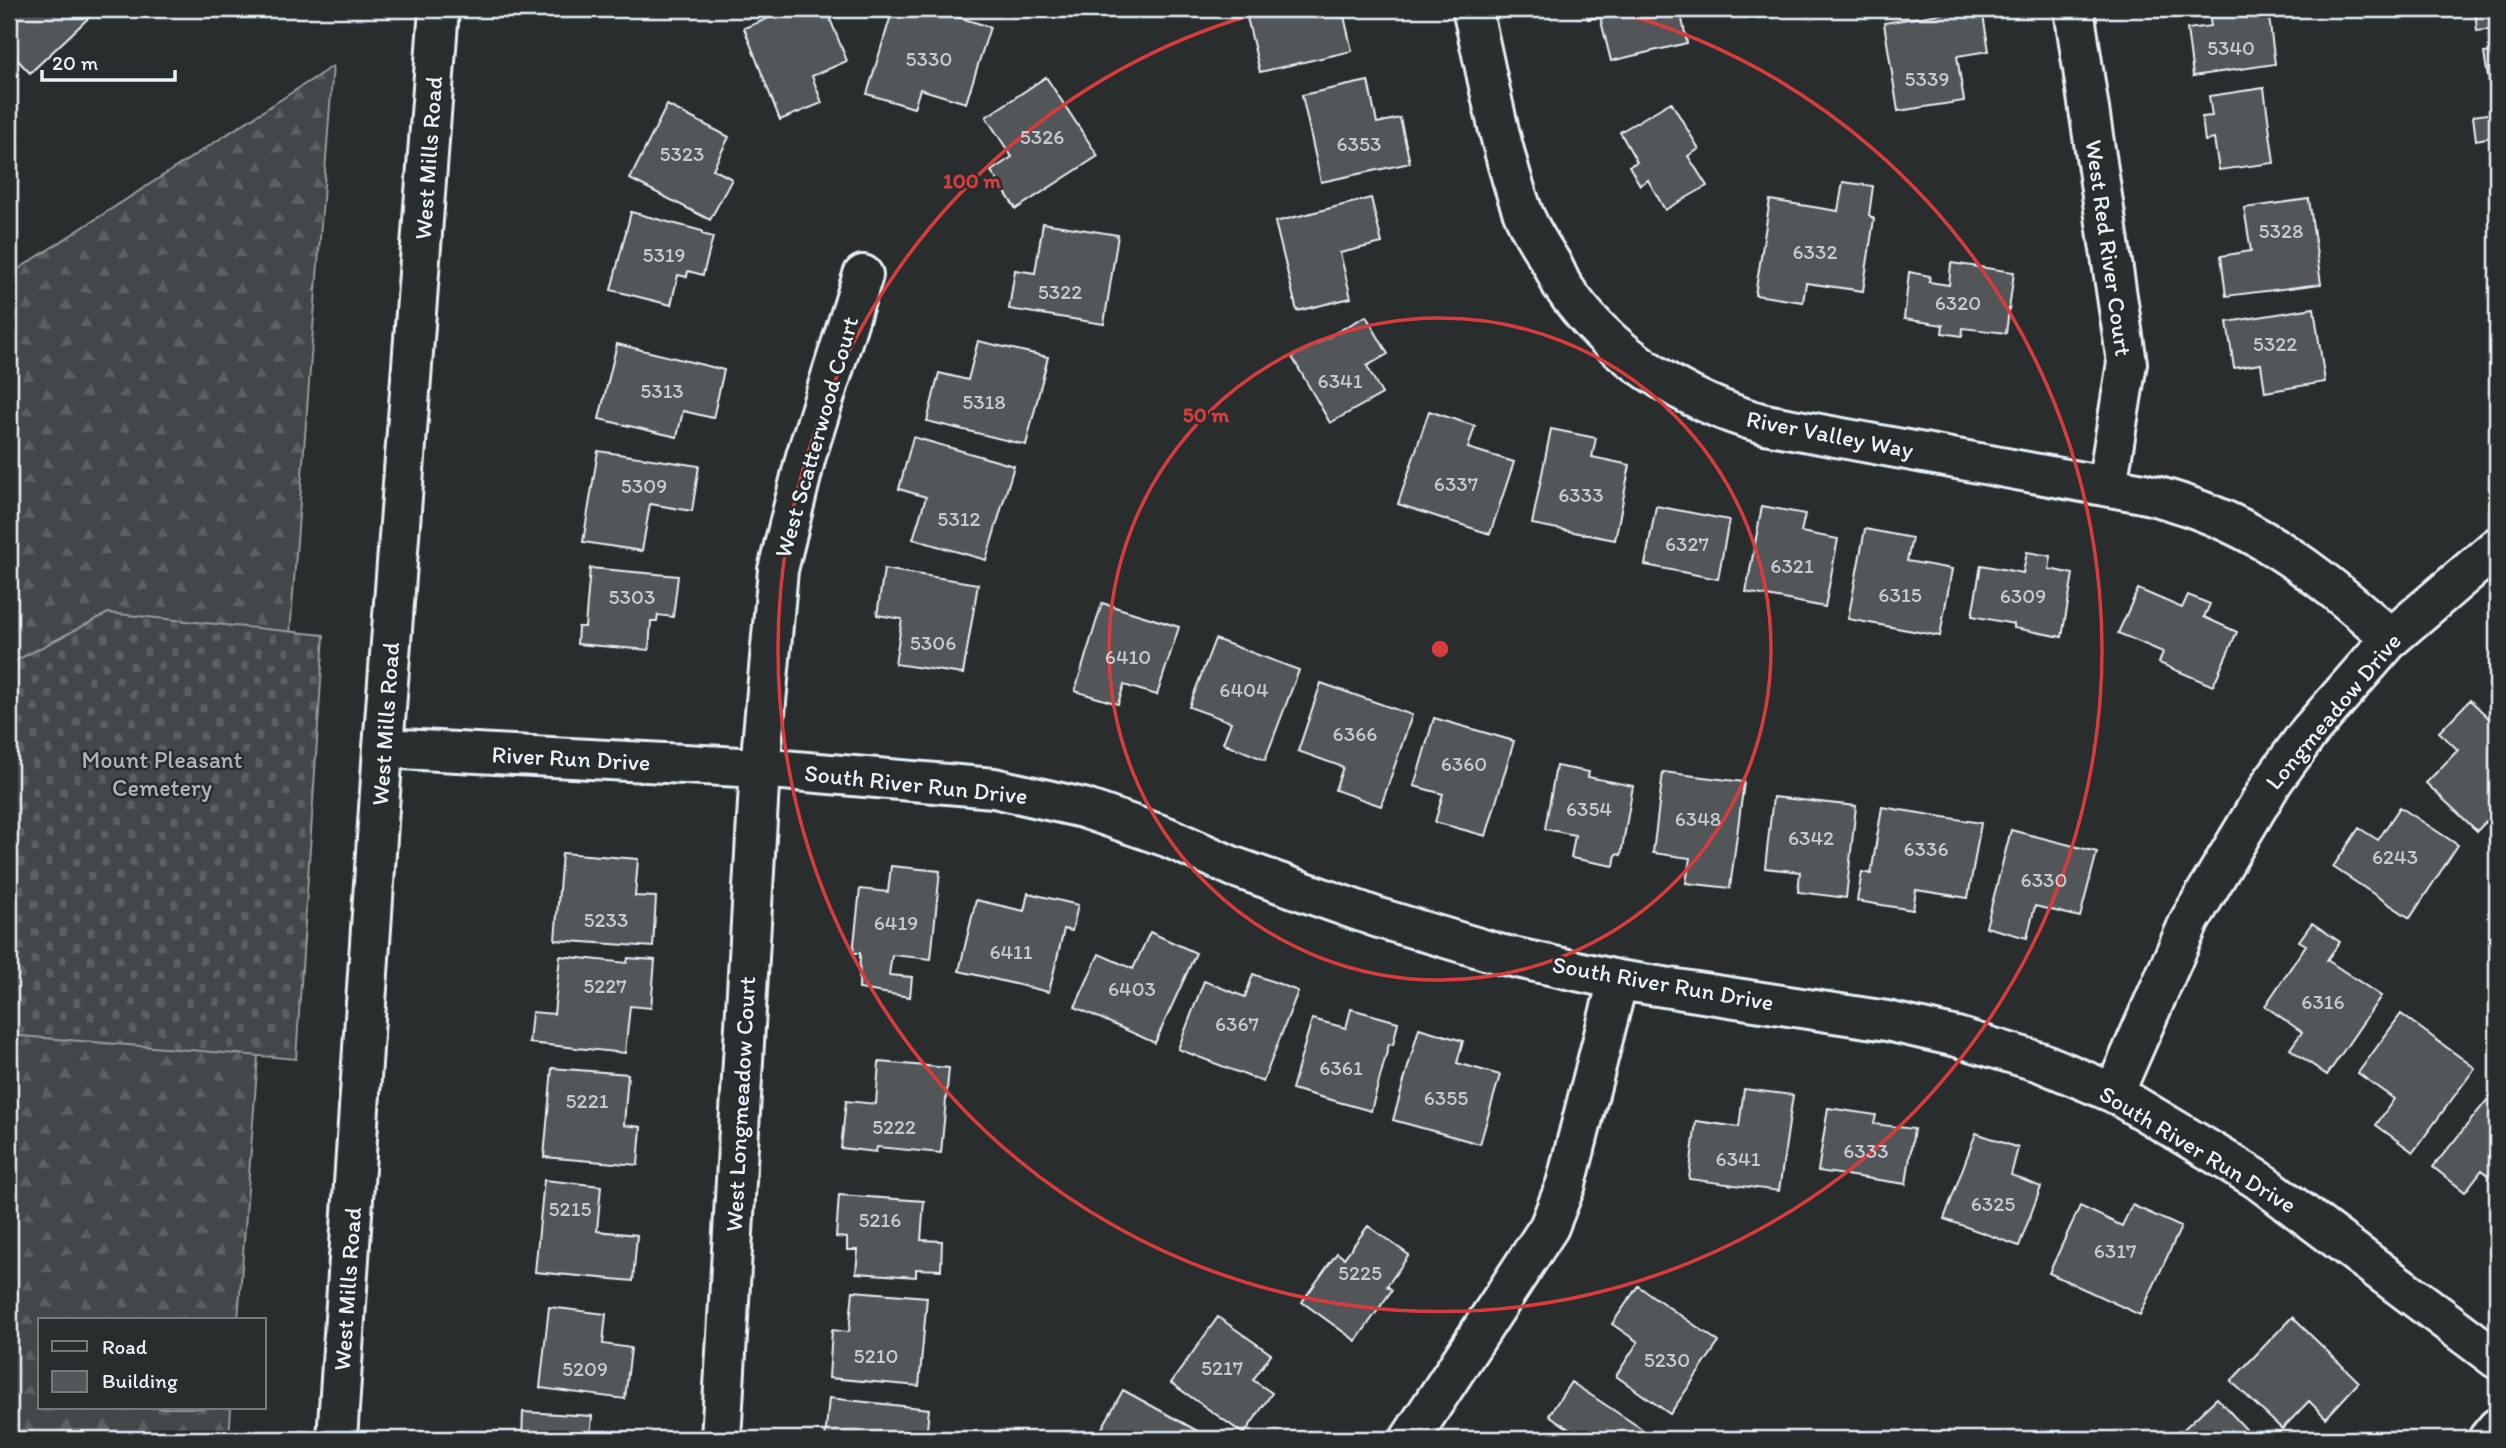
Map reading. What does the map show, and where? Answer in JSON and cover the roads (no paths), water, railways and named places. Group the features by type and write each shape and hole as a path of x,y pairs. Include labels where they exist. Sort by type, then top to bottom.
{"street":[{"name":"West Mills Road","path":"337,1439 383,748 439,9"},
{"name":"River Valley Way","path":"1472,9 1509,166 1522,211 1541,250 1563,286 1598,327 1649,371 1717,408 1765,424 2107,486 2185,505 2261,538 2329,582 2391,638"},
{"name":"West Red River Court","path":"2074,9 2127,363 2107,486"},
{"name":"West Scatterwood Court","path":"760,768 778,570 806,456 863,275"},
{"name":"Longmeadow Drive","path":"2114,1093 2190,920 2255,806 2309,732 2391,638 2497,547"},
{"name":"River Run Drive","path":"383,748 760,768"},
{"name":"South River Run Drive","path":"760,768 994,788 1083,808 1167,837 1234,867 1379,918 1499,954 1618,979 1899,1023 2040,1062 2114,1093 2257,1179 2497,1359"},
{"name":"West Longmeadow Court","path":"721,1439 760,768"},
{"path":"1410,1439 1549,1227 1566,1184 1618,979"},
{"path":"2488,1439 2497,1428"}],"park label":[{"name":"Mount Pleasant Cemetery","path":"162,773"}]}
